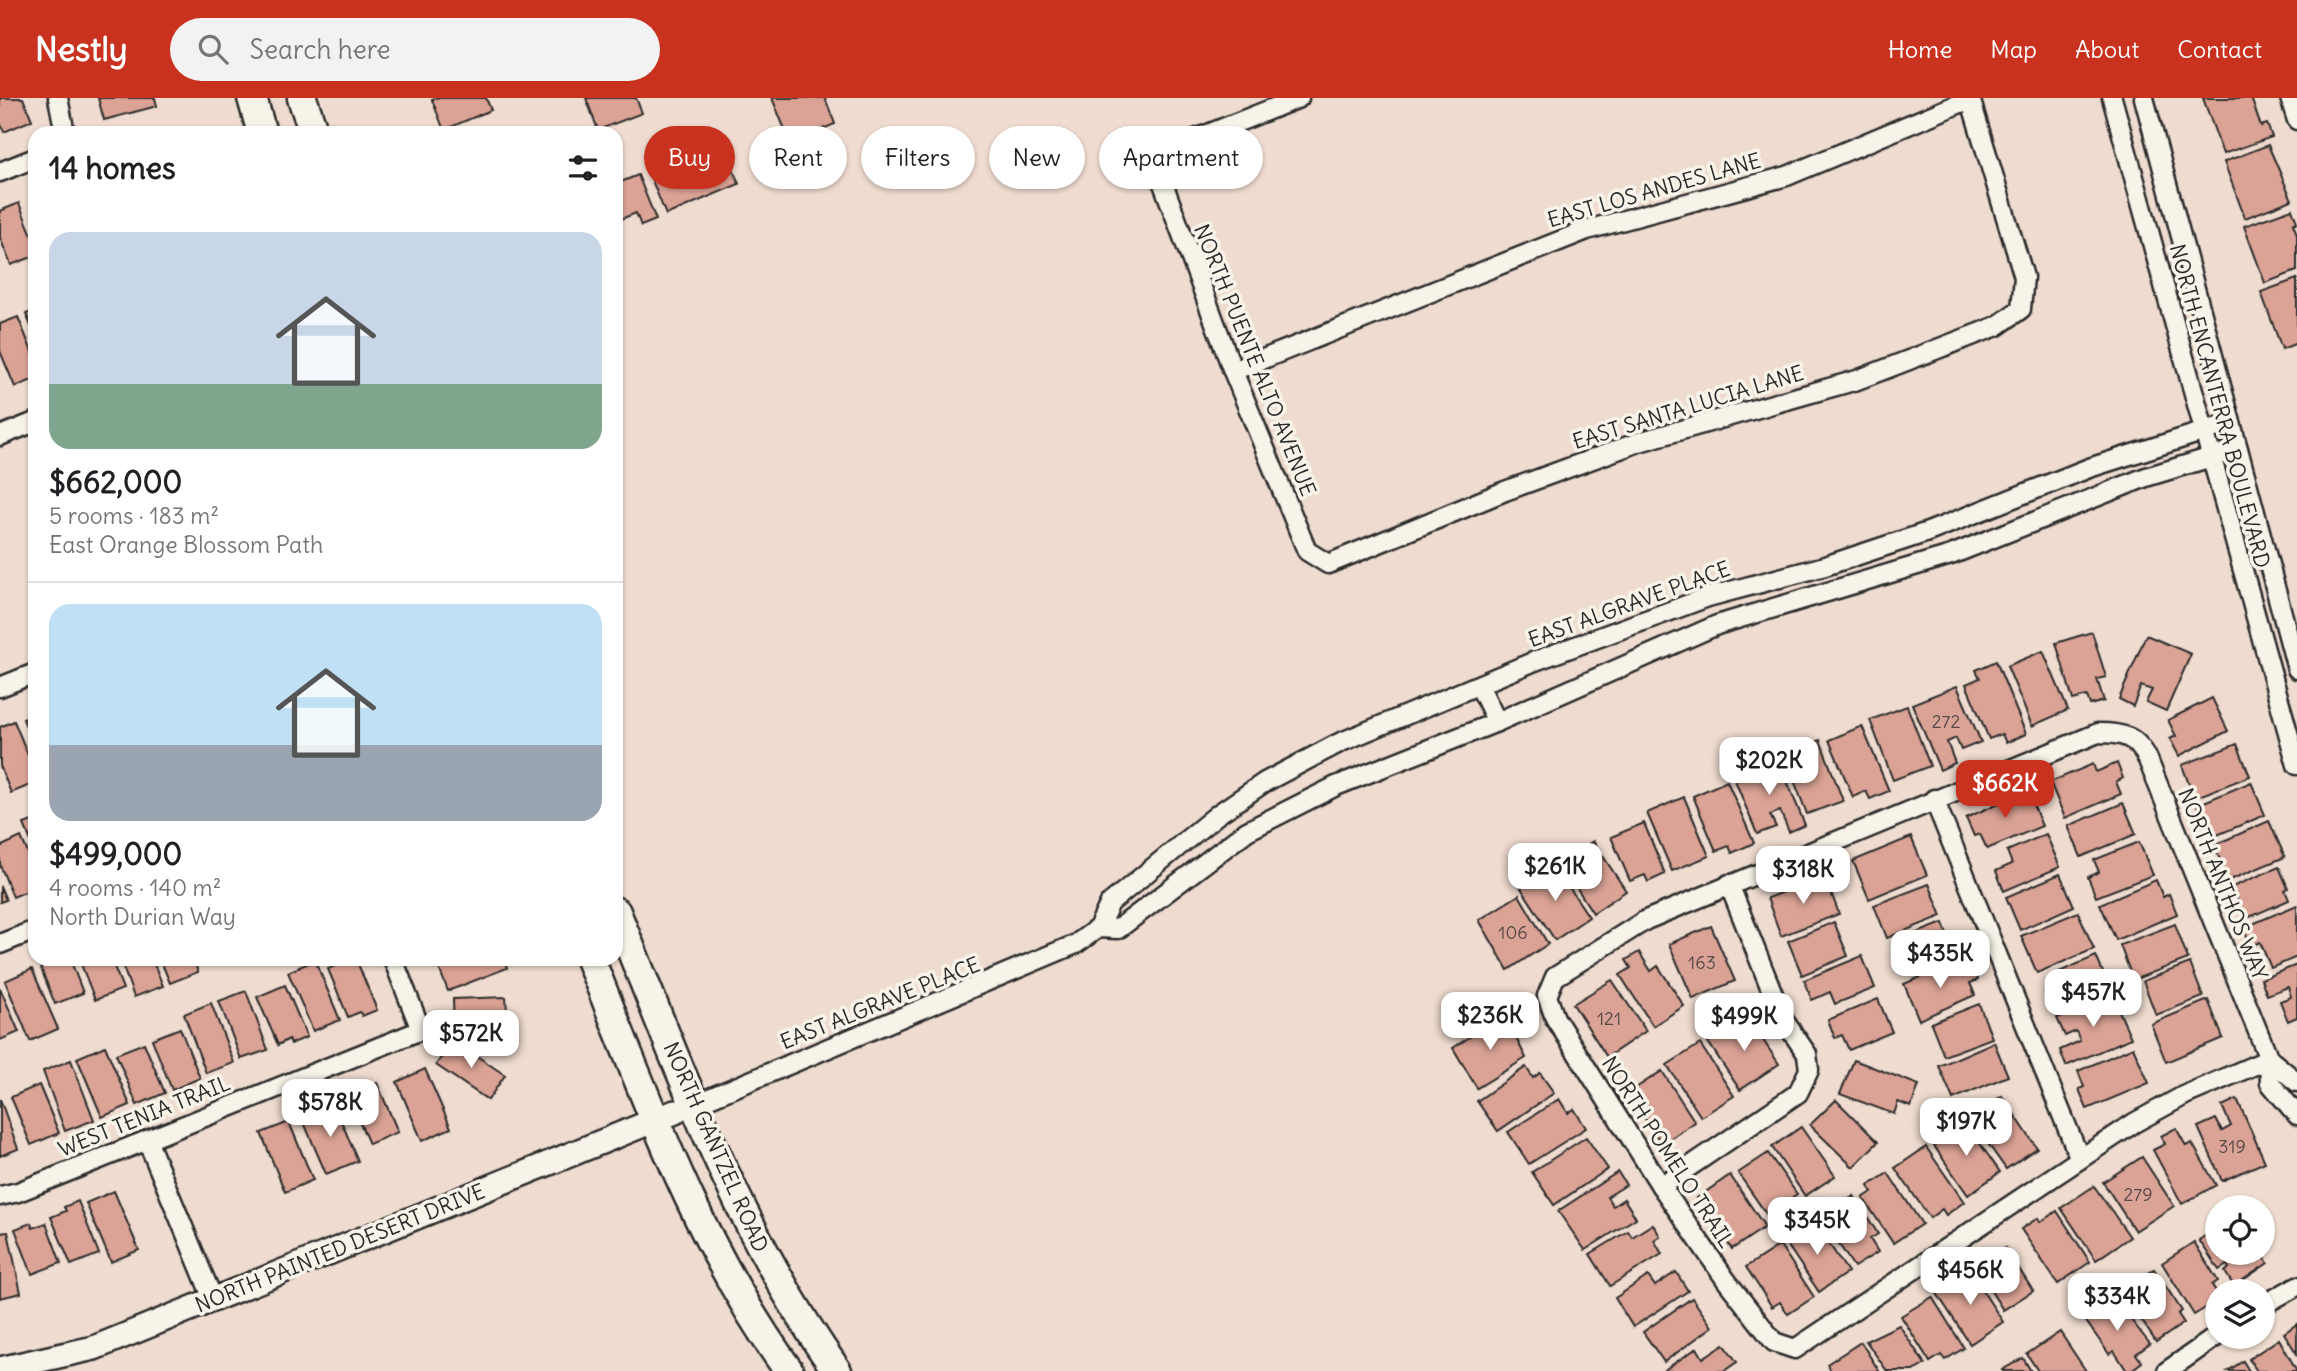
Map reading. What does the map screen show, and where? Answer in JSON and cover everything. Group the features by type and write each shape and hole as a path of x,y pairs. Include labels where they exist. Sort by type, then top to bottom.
{"main road":[{"path":"252,98 260,126"},
{"path":"302,98 312,126"},
{"name":"NORTH GANTZEL ROAD","path":"623,936 675,1112 681,1181 733,1283 789,1371"},
{"name":"NORTH GANTZEL ROAD","path":"594,966 675,1112 837,1371"}],"street":[{"path":"58,98 64,126"},
{"name":"NORTH PUENTE ALTO AVENUE","path":"1299,98 1175,147 1155,162 1233,371 1307,551 1328,564"},
{"name":"NORTH ENCANTERRA BOULEVARD","path":"2112,98 2297,765"},
{"name":"NORTH ENCANTERRA BOULEVARD","path":"2144,98 2297,669"},
{"path":"2290,98 2297,120"},
{"name":"EAST SANTA LUCIA LANE","path":"1328,564 1505,491 1639,442 1857,380 1997,326 2021,309 2024,278 1970,99"},
{"name":"EAST LOS ANDES LANE","path":"1233,371 1587,230 1787,176 1970,99"},
{"path":"0,172 28,161"},
{"name":"EAST ALGRAVE PLACE","path":"675,1112 1027,967 1076,944 1098,928 1110,903 1218,814 1265,782 1339,743 1479,685 1708,597 1825,566 1928,533 2089,468 2230,423"},
{"path":"0,436 28,425"},
{"name":"EAST ALGRAVE PLACE","path":"1098,928 1118,929 1224,847 1294,806 1497,722 1717,625 1951,555 2146,477 2238,449"},
{"path":"0,687 28,676"},
{"path":"1479,685 1497,722"},
{"name":"NORTH ANTHOS WAY","path":"1934,799 2098,733 2124,733 2142,746 2269,1059 2270,1083 2297,1115"},
{"path":"1661,1186 1798,1093 1808,1070 1807,1054 1783,1019 1729,884 1934,799 2080,1158 2185,1095 2269,1059"},
{"name":"NORTH POMELO TRAIL","path":"1729,884 1646,920 1594,951 1555,977 1547,996 1555,1018 1661,1186 1726,1280 1774,1342 1794,1349 2080,1158"},
{"path":"0,944 28,933"},
{"name":"WEST TENIA TRAIL","path":"0,1196 18,1192 421,1030 396,966"},
{"name":"NORTH ANTHOS WAY","path":"2269,1059 2297,1082"},
{"name":"NORTH PAINTED DESERT DRIVE","path":"0,1369 94,1348 675,1112"},
{"path":"147,1140 213,1299"},
{"path":"2275,1298 2297,1286"},
{"path":"2167,1371 2205,1344"}],"building":[{"path":"0,98 23,98 32,120 4,132 0,122"},
{"path":"98,98 155,98 157,106 104,120"},
{"path":"486,98 491,110 453,126 442,126 432,100"},
{"path":"586,98 636,98 642,113 608,126 596,126"},
{"path":"772,98 825,98 835,124 830,126 783,126"},
{"path":"2203,98 2251,98 2261,126 2267,124 2272,137 2223,154"},
{"path":"2268,145 2292,200 2245,218 2224,162"},
{"path":"638,175 656,220 641,226 636,213 623,218 623,181"},
{"path":"655,189 727,189 666,215"},
{"path":"19,203 28,226 28,259 11,265 0,238 0,211"},
{"path":"2292,209 2297,222 2293,224 2297,234 2297,271 2265,283 2244,226"},
{"path":"2297,279 2297,343 2282,349 2261,292"},
{"path":"18,317 28,342 28,382 15,387 0,351 0,324"},
{"path":"2092,632 2106,677 2097,679 2104,701 2090,705 2087,696 2073,700 2056,643"},
{"path":"2146,635 2191,654 2166,711 2146,702 2152,690 2141,686 2133,706 2119,699"},
{"path":"2043,651 2068,710 2032,726 2007,666"},
{"path":"1996,661 2026,734 2006,743 2002,734 1989,739 1966,684 1980,678 1976,670"},
{"path":"1957,686 1981,742 1961,750 1956,738 1947,742 1955,763 1940,770 1912,704"},
{"path":"2212,698 2228,731 2179,756 2170,739 2176,736 2168,720"},
{"path":"1907,706 1930,766 1893,780 1870,720"},
{"path":"28,717 28,732 23,719"},
{"path":"14,721 28,755 28,786 11,793 0,766 0,727"},
{"path":"1862,726 1889,791 1870,799 1866,791 1853,797 1829,740"},
{"path":"1820,740 1843,801 1807,814 1784,754"},
{"path":"2237,744 2250,776 2194,798 2182,765"},
{"path":"1778,759 1805,825 1789,832 1780,811 1770,815 1776,827 1757,834 1734,778"},
{"path":"2117,763 2123,778 2116,782 2121,794 2065,818 2050,782 2093,764 2096,772"},
{"path":"1727,781 1754,843 1732,853 1729,846 1716,851 1693,796"},
{"path":"2251,782 2265,815 2210,838 2197,805"},
{"path":"2027,790 2042,826 1987,849 1980,834 1974,836 1966,818"},
{"path":"1684,797 1709,856 1672,871 1647,813"},
{"path":"2123,803 2136,834 2081,857 2068,826"},
{"path":"2269,821 2285,857 2225,882 2220,869 2223,867 2214,845"},
{"path":"1644,823 1665,874 1648,882 1645,875 1630,881 1611,837"},
{"path":"2046,834 2060,867 2004,891 1996,871 2012,864 2007,851"},
{"path":"21,837 28,853 28,894 27,891 13,897 0,865 0,847"},
{"path":"1911,837 1927,875 1869,899 1853,861"},
{"path":"1593,841 1626,891 1593,913 1560,862"},
{"path":"2139,842 2153,875 2096,897 2088,877 2099,872 2094,860"},
{"path":"1555,866 1589,917 1555,940 1521,888"},
{"path":"2279,867 2288,888 2285,890 2289,900 2245,919 2232,887"},
{"path":"2060,874 2074,906 2020,930 2006,897"},
{"path":"1825,876 1839,914 1781,936 1767,898"},
{"path":"2156,880 2163,897 2169,894 2177,914 2116,940 2100,904"},
{"path":"1929,884 1942,916 1887,938 1874,905"},
{"path":"0,886 6,900 0,902"},
{"path":"1519,895 1548,944 1508,970 1479,920"},
{"path":"2297,905 2297,957 2271,968 2260,942 2251,946 2243,928"},
{"path":"2078,912 2094,949 2037,973 2021,936"},
{"path":"1834,922 1848,956 1802,975 1788,941"},
{"path":"1943,923 1956,957 1909,975 1896,941"},
{"path":"2175,924 2188,959 2133,980 2120,945"},
{"path":"1711,926 1735,981 1693,999 1669,944"},
{"path":"1639,952 1651,971 1658,966 1684,1006 1653,1026 1620,975 1631,968 1626,960"},
{"path":"1862,956 1875,988 1835,1004 1830,992 1812,1000 1804,980"},
{"path":"2096,956 2110,989 2054,1013 2045,993 2064,985 2059,972"},
{"path":"2190,963 2203,997 2156,1015 2143,981"},
{"path":"1972,965 1978,980 1970,983 1975,995 1919,1020 1904,984 1947,966 1951,974"},
{"path":"2297,965 2297,1017 2288,1021 2280,1001 2291,997 2288,987 2267,995 2261,979"},
{"path":"40,966 73,966 83,993 55,1004"},
{"path":"82,966 114,966 123,989 95,1000"},
{"path":"123,966 155,966 163,986 134,997"},
{"path":"163,966 196,966 198,972 170,983"},
{"path":"302,966 318,966 340,1020 313,1031 288,972"},
{"path":"335,966 359,966 377,1010 362,1016 360,1012 348,1017 328,969"},
{"path":"438,966 506,966 507,968 448,991"},
{"path":"32,969 58,1029 30,1041 5,981"},
{"path":"1612,980 1646,1031 1607,1057 1573,1004"},
{"path":"285,985 307,1037 291,1044 289,1039 278,1045 257,997"},
{"path":"0,988 19,1032 0,1040"},
{"path":"246,991 268,1050 241,1059 219,1001"},
{"path":"2112,995 2131,1038 2066,1066 2060,1050 2080,1041 2076,1031 2065,1036 2057,1018"},
{"path":"506,997 508,1027 454,1030 453,999"},
{"path":"1878,999 1892,1032 1849,1050 1842,1035 1835,1038 1828,1020"},
{"path":"2208,1000 2223,1038 2166,1062 2151,1024"},
{"path":"211,1003 234,1063 206,1073 184,1014"},
{"path":"1979,1004 1992,1038 1944,1056 1931,1023"},
{"path":"1504,1014 1526,1058 1477,1088 1453,1048"},
{"path":"1747,1016 1779,1064 1740,1090 1708,1042"},
{"path":"180,1028 200,1078 172,1090 152,1039"},
{"path":"453,1040 505,1075 488,1100 436,1065"},
{"path":"1994,1042 2008,1076 1953,1099 1939,1066"},
{"path":"144,1043 165,1093 137,1105 116,1054"},
{"path":"1700,1044 1734,1096 1701,1117 1667,1065"},
{"path":"105,1046 130,1105 102,1117 77,1058"},
{"path":"2133,1047 2149,1083 2087,1109 2079,1089 2084,1087 2078,1071"},
{"path":"71,1060 94,1120 65,1131 43,1071"},
{"path":"1854,1060 1919,1085 1911,1107 1898,1102 1894,1114 1840,1094"},
{"path":"1526,1067 1533,1078 1540,1073 1554,1093 1498,1131 1477,1101"},
{"path":"425,1069 451,1128 422,1141 397,1082"},
{"path":"1662,1071 1695,1122 1662,1144 1628,1093"},
{"path":"377,1083 398,1132 369,1144 348,1095"},
{"path":"39,1085 59,1133 31,1145 11,1097"},
{"path":"2002,1096 2037,1148 2006,1169 1970,1118"},
{"path":"0,1099 18,1149 0,1156"},
{"path":"1559,1099 1568,1113 1574,1109 1586,1128 1529,1164 1508,1132"},
{"path":"2237,1099 2265,1162 2222,1181 2198,1127 2216,1119 2222,1131 2231,1126 2222,1106"},
{"path":"1836,1100 1878,1142 1853,1167 1810,1125"},
{"path":"334,1104 358,1161 326,1174 302,1118"},
{"path":"1964,1121 2000,1172 1968,1195 1932,1143"},
{"path":"289,1122 313,1180 285,1192 261,1133"},
{"path":"1801,1127 1835,1176 1805,1196 1772,1147"},
{"path":"2176,1128 2186,1146 2192,1143 2216,1185 2182,1204 2153,1150 2165,1144 2161,1136"},
{"path":"1586,1137 1608,1169 1554,1205 1532,1172"},
{"path":"1926,1147 1964,1202 1946,1215 1942,1209 1930,1218 1895,1168"},
{"path":"1768,1153 1797,1194 1767,1215 1738,1173"},
{"path":"2142,1157 2174,1206 2135,1231 2103,1182"},
{"path":"1618,1172 1626,1185 1607,1197 1613,1206 1624,1199 1636,1218 1585,1250 1558,1211"},
{"path":"1888,1173 1922,1224 1893,1243 1863,1198 1872,1192 1868,1186"},
{"path":"1730,1175 1765,1227 1732,1249 1697,1198"},
{"path":"2094,1186 2130,1237 2096,1260 2061,1208"},
{"path":"114,1191 139,1250 111,1262 86,1203"},
{"path":"1854,1196 1878,1234 1870,1239 1878,1252 1854,1267 1821,1217"},
{"path":"78,1201 99,1254 71,1265 51,1217 66,1211 64,1207"},
{"path":"2057,1211 2090,1262 2058,1284 2021,1229 2038,1218 2040,1222"},
{"path":"31,1223 33,1228 46,1223 61,1263 32,1274 15,1229"},
{"path":"1815,1223 1848,1272 1819,1292 1786,1243"},
{"path":"1653,1224 1660,1236 1654,1240 1662,1254 1610,1286 1590,1254 1628,1231 1632,1237"},
{"path":"8,1232 21,1293 0,1298 0,1233"},
{"path":"2205,1236 2205,1249 2199,1240"},
{"path":"2194,1242 2205,1260 2205,1265 2208,1265 2217,1279 2205,1279 2205,1308 2194,1315 2162,1263"},
{"path":"1780,1245 1814,1297 1788,1314 1780,1302 1772,1307 1746,1267"},
{"path":"2006,1248 2033,1291 2003,1310 1976,1267"},
{"path":"2227,1265 2265,1265 2244,1279 2230,1279 2225,1272 2229,1268"},
{"path":"2154,1269 2182,1311 2178,1314 2184,1323 2156,1342 2122,1291"},
{"path":"1969,1270 2003,1322 1970,1344 1936,1292"},
{"path":"1676,1272 1688,1291 1633,1327 1615,1298 1648,1276 1655,1286"},
{"path":"1932,1297 1964,1348 1945,1360 1941,1355 1930,1362 1901,1316"},
{"path":"2113,1297 2150,1344 2136,1354 2142,1362 2130,1371 2127,1371 2114,1351 2109,1354 2083,1317"},
{"path":"1692,1298 1712,1327 1664,1362 1643,1332"},
{"path":"2297,1324 2297,1354 2284,1333"},
{"path":"1899,1325 1925,1364 1914,1371 1887,1371 1866,1341"},
{"path":"2060,1332 2086,1371 2038,1371 2027,1354"},
{"path":"2279,1339 2297,1371 2257,1371 2249,1359 2264,1349 2275,1349 2275,1342"},
{"path":"1861,1342 1879,1371 1831,1371 1827,1364"},
{"path":"1724,1344 1737,1362 1724,1371 1663,1371 1697,1348 1703,1358"},
{"path":"2023,1358 2031,1371 2002,1370"},
{"path":"2243,1361 2249,1371 2228,1371"}]}
